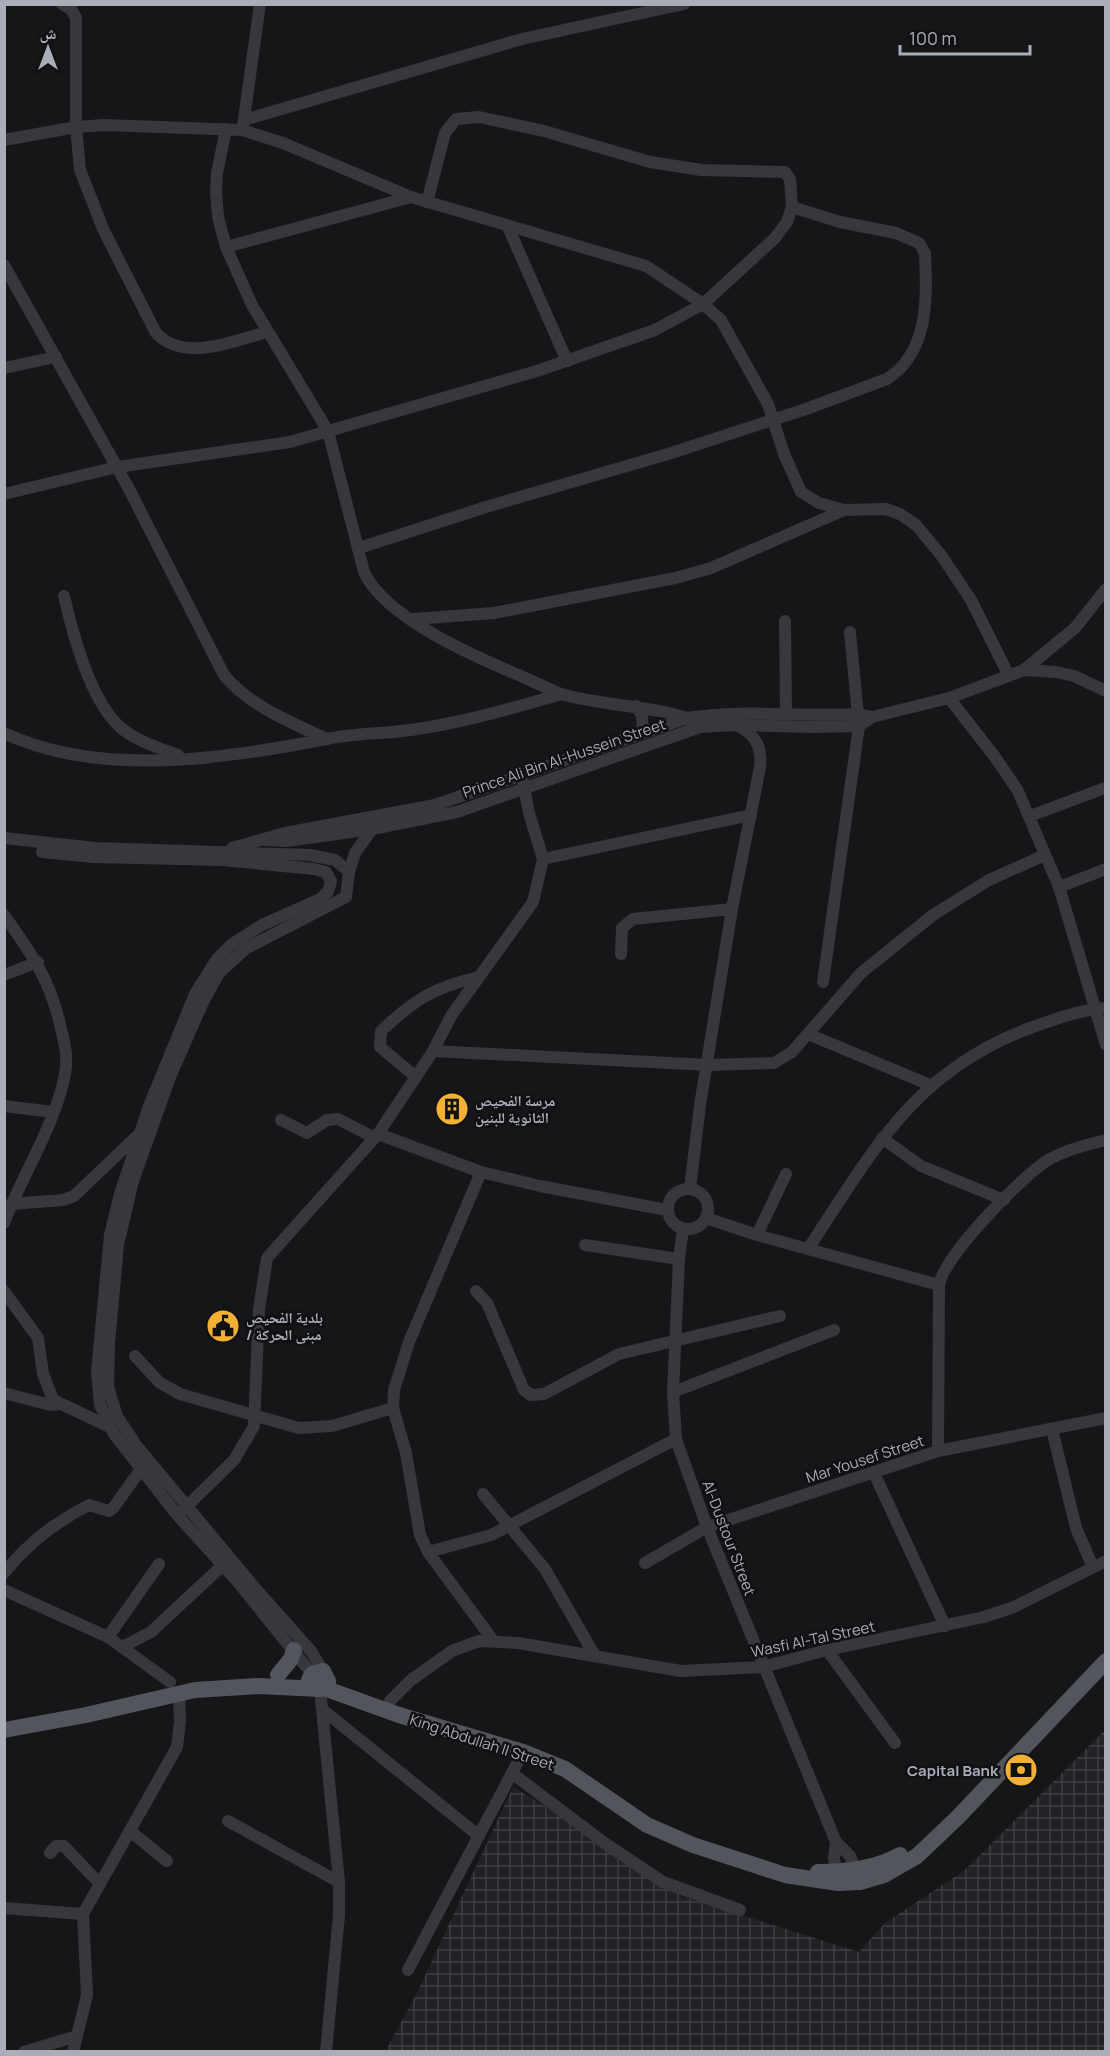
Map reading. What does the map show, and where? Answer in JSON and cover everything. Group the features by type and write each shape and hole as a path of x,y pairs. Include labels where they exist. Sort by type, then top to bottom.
{"main road":[{"name":"King Abdullah II Street","path":"859,1875 897,1857 929,1832 1106,1648"},
{"path":"278,1675 294,1650"},
{"name":"King Abdullah II Street","path":"4,1730 86,1715 174,1687 236,1686 319,1680 399,1715 523,1752 565,1769 647,1825 693,1845 785,1875 838,1877 901,1867 929,1846 1106,1661"},
{"name":"King Abdullah II Street","path":"4,1722 174,1687 278,1675 319,1680 545,1750 585,1770 649,1816 695,1838 838,1877"}],"street":[{"path":"62,4 71,9 76,18 76,127 80,170 88,196 156,333 163,340 181,348 199,348 267,332"},
{"path":"243,125 260,4"},
{"path":"4,140 76,127 134,125 226,129 522,39 682,5"},
{"path":"4,494 117,466 259,448 328,431 567,361 656,330 703,304 775,238 787,222 792,207 790,179 785,172 701,170 650,162 534,129 487,118 463,116 450,123 427,202"},
{"path":"243,125 411,197 508,227 639,262 703,304 721,320 729,331 774,420 784,454 801,492 819,503 844,510 886,509 900,514 916,525 941,555 975,607 1010,676"},
{"path":"226,129 217,173 216,191 218,217 226,247 267,332 328,431 364,572 371,585 386,601 413,619 455,646 494,666 561,694 636,706 687,718 700,727"},
{"path":"226,247 411,197"},
{"path":"359,548 774,420 887,380 902,369 922,331 926,270 925,253 919,243 896,233 840,222 792,207"},
{"path":"508,227 567,361"},
{"path":"4,265 117,466 224,675 238,690 258,703 327,739"},
{"path":"4,368 56,357"},
{"path":"413,619 494,613 675,578 711,568 844,510"},
{"path":"859,720 949,698 1024,670 1075,628 1106,589"},
{"path":"64,596 86,670 114,721 136,738 185,758"},
{"path":"785,621 786,716"},
{"path":"823,982 859,720 850,632"},
{"path":"1024,670 1056,672 1074,676 1106,691"},
{"path":"4,733 32,744 78,756 127,759 185,758 273,750 327,739 414,730 515,708 561,694"},
{"path":"949,698 1010,777 1029,816 1059,887 1100,1008 1106,1045"},
{"path":"636,706 642,716 643,732"},
{"name":"Prince Ali Bin Al-Hussein Street","path":"4,845 94,856 224,855 285,833 435,806 687,718 713,714 859,720"},
{"name":"Prince Ali Bin Al-Hussein Street","path":"265,840 287,841 372,829 457,812 700,727 736,725 812,728 859,720"},
{"path":"690,1189 732,909 761,758 756,739 736,725"},
{"path":"178,1516 240,1452 251,1434 254,1416 259,1309 267,1258 376,1136 433,1051 451,1016 533,902 543,859 529,813 522,776"},
{"path":"1029,816 1105,788"},
{"path":"543,859 751,815"},
{"path":"319,1680 223,1565 178,1516 110,1426 100,1405 97,1388 99,1335 110,1235 138,1136 219,974 237,956 254,944 340,902 348,891 349,872 355,853 372,829"},
{"name":"Prince Ali Bin Al-Hussein Street","path":"4,838 95,848 224,855"},
{"path":"224,855 327,857 335,860 349,872"},
{"path":"224,855 326,872 331,886 320,899 262,926 232,944 217,959 195,993 180,1025 133,1181 118,1245 111,1317 108,1387 117,1416 136,1445 311,1652 319,1680 339,1882 339,1915 326,2052"},
{"path":"433,1051 709,1065 774,1064 784,1059 808,1034 861,973 933,915 989,880 1045,855"},
{"path":"1059,887 1106,869"},
{"path":"621,954 622,928 633,919 732,909"},
{"path":"4,915 38,962 56,1007 67,1055 63,1086 4,1223"},
{"path":"4,975 38,962"},
{"path":"416,1077 380,1047 381,1031 411,1003 447,984 479,977"},
{"path":"808,1249 882,1138 930,1085 978,1051 1013,1035 1070,1014 1100,1008"},
{"path":"808,1034 930,1085"},
{"path":"4,1106 53,1112"},
{"path":"281,1120 307,1133 327,1120 338,1119 376,1136 482,1172 540,1186 668,1210"},
{"path":"11,1204 63,1200 74,1196 138,1136"},
{"path":"882,1138 921,1166 1004,1200"},
{"path":"938,1451 939,1286 941,1277 952,1258 1004,1200 1047,1161 1065,1151 1106,1140"},
{"path":"482,1172 409,1342 394,1390 393,1408 414,1490 417,1520 428,1552 492,1640"},
{"path":"757,1235 786,1174"},
{"path":"690,1189 699,1192 706,1199 708,1208 706,1218 697,1227 683,1229 675,1225 668,1210 674,1194 690,1189"},
{"path":"706,1218 757,1235 939,1286"},
{"name":"Al-Dustour Street","path":"683,1229 679,1259 673,1392 676,1439 707,1527 836,1842 838,1877"},
{"path":"585,1245 679,1259"},
{"path":"4,1291 38,1338 45,1383 53,1400 110,1426"},
{"path":"476,1291 487,1304 524,1390 531,1395 544,1394 619,1354 780,1316"},
{"path":"673,1392 834,1330"},
{"path":"135,1356 169,1390 299,1428 315,1428 393,1408"},
{"path":"4,1393 50,1405 59,1404"},
{"name":"Mar Yousef Street","path":"645,1563 707,1527 938,1451 1106,1418"},
{"path":"1052,1429 1076,1528 1093,1567"},
{"path":"428,1552 491,1535 676,1439"},
{"path":"4,1573 20,1554 54,1524 89,1506 104,1510 114,1507 141,1469"},
{"path":"874,1473 945,1626"},
{"path":"483,1494 545,1569 595,1656"},
{"name":"Wasfi Al-Tal Street","path":"390,1701 411,1680 452,1651 469,1643 492,1640 681,1671 763,1667 827,1650 984,1617 1014,1607 1106,1561"},
{"path":"108,1637 159,1564"},
{"path":"122,1647 151,1632 223,1565"},
{"path":"4,1590 108,1637 138,1658 174,1687 180,1722 177,1747 83,1914 87,1995 73,2052"},
{"path":"138,1658 151,1632"},
{"path":"827,1650 895,1743"},
{"path":"322,1710 479,1836"},
{"path":"408,1970 523,1752"},
{"path":"513,1774 606,1844 663,1882 740,1910"},
{"path":"228,1821 339,1882"},
{"path":"130,1831 167,1861"},
{"name":"Al-Dustour Street","path":"836,1842 850,1856 859,1875"},
{"path":"50,1853 56,1846 64,1846 99,1883"},
{"path":"4,1908 83,1914"},
{"path":"24,2052 77,2037"}],"shaded area":[{"path":"1105,1730 1105,2051 385,2052 416,1995 513,1787 644,1866 681,1896 859,1952 885,1923 965,1870"}],"place":[{"name":"مرسة الفحيص الثانوية للبنين","path":"452,1109"},
{"name":"بلدية الفحيص / مبنى الحركة","path":"223,1326"},
{"name":"Capital Bank","path":"1021,1770"}]}
